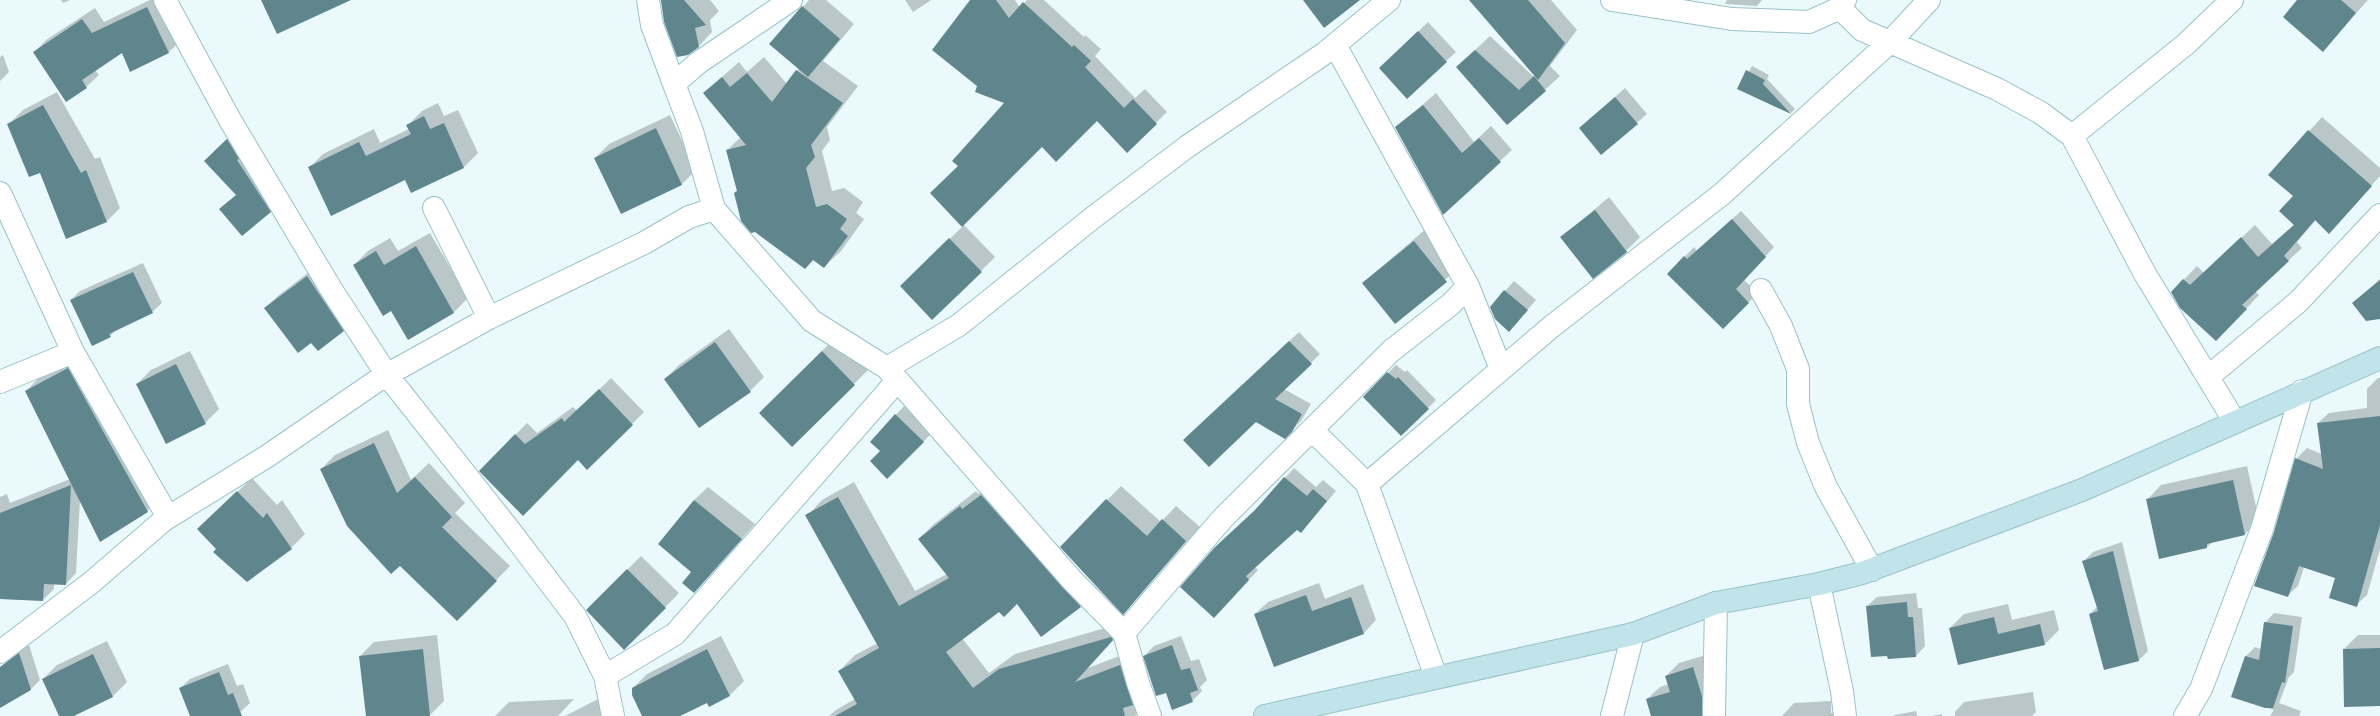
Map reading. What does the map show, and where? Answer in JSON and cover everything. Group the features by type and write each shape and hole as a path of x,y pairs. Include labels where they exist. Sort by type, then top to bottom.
{"street":[{"path":"165,0 230,120 331,290 387,375 511,532 575,616 605,676 613,716"},
{"path":"648,0 652,25 692,131 714,209 812,321 892,374 1071,579 1124,633 1138,683 1150,716"},
{"path":"674,84 698,63 791,0"},
{"path":"605,676 675,634 892,374 959,325 1095,216 1182,151 1335,45 1389,0"},
{"path":"1612,0 1732,19 1809,22 1842,4 1862,30 1997,89 2041,113 2072,136 2145,274 2235,422"},
{"path":"1367,484 1551,326 1722,194 1890,42 1929,0"},
{"path":"2072,136 2186,44 2232,0"},
{"path":"1335,45 1468,286 1501,369"},
{"path":"0,193 73,352 168,517"},
{"path":"434,208 489,318"},
{"path":"0,652 92,582 168,517 266,457 387,375 489,318 644,243 689,217 714,209"},
{"path":"2208,377 2298,302 2380,215"},
{"path":"1124,633 1223,518 1391,351 1451,304 1468,286"},
{"path":"1761,290 1781,326 1798,369 1798,404 1811,450 1826,487 1872,570"},
{"path":"0,382 73,352"},
{"path":"1265,716 1633,634 1716,602 1819,584 1872,570 2082,490 2302,391 2380,358"},
{"path":"2185,716 2200,689 2262,529 2302,391"},
{"path":"1313,430 1367,484 1436,678"},
{"path":"1819,584 1842,691 1845,716"},
{"path":"1714,716 1716,602"},
{"path":"1612,716 1633,634"}],"building":[{"path":"261,0 351,0 277,34"},
{"path":"661,0 684,0 706,25 695,28 699,47 688,55 677,57 664,22"},
{"path":"970,0 996,0 1009,18 1023,2 1072,47 1074,45 1091,61 1085,67 1124,108 1133,99 1157,124 1127,153 1097,121 1056,162 1042,147 962,227 930,193 958,166 952,161 1004,103 975,92 977,86 932,50"},
{"path":"1303,0 1360,0 1324,28"},
{"path":"1469,0 1528,0 1565,43 1538,80"},
{"path":"2297,0 2341,0 2356,13 2323,52 2283,17"},
{"path":"802,6 840,39 808,77 769,44"},
{"path":"147,7 169,53 130,72 122,53 82,80 87,88 66,102 33,52 82,19 92,33"},
{"path":"1418,31 1447,62 1407,99 1379,68"},
{"path":"1475,50 1519,90 1534,76 1546,91 1507,125 1456,67"},
{"path":"796,70 843,103 811,145 815,157 806,168 816,207 827,204 847,219 840,229 848,236 824,268 813,260 805,269 755,232 751,233 741,221 734,193 737,191 726,150 746,145 703,93 722,77 730,87 747,73 772,102"},
{"path":"1746,70 1765,80 1763,84 1791,114 1737,89"},
{"path":"1615,97 1638,124 1601,155 1579,128"},
{"path":"43,105 81,173 86,170 107,222 66,239 40,173 29,177 7,124"},
{"path":"1423,105 1462,153 1479,138 1501,162 1443,215 1395,127"},
{"path":"424,116 430,129 444,123 464,168 411,193 405,180 331,216 308,167 359,142 366,156 411,134 406,125"},
{"path":"656,128 682,185 621,214 594,158"},
{"path":"2308,130 2372,186 2329,234 2315,220 2284,256 2289,261 2242,305 2247,309 2216,341 2180,308 2171,292 2183,279 2190,285 2241,237 2258,257 2294,225 2279,211 2293,196 2268,175"},
{"path":"227,139 239,159 237,160 271,212 242,236 219,209 236,195 204,161"},
{"path":"1595,210 1627,252 1593,279 1560,237"},
{"path":"1732,219 1766,257 1736,289 1749,303 1723,329 1667,274 1684,256 1687,259"},
{"path":"949,238 982,272 932,320 900,286"},
{"path":"1414,241 1447,282 1395,324 1362,283"},
{"path":"416,246 454,313 408,340 391,311 383,316 353,265 376,251 384,265"},
{"path":"133,272 153,313 109,334 111,337 92,346 70,300"},
{"path":"307,276 344,331 318,351 311,343 298,353 264,308"},
{"path":"2380,280 2380,319 2366,321 2352,303"},
{"path":"1504,290 1528,310 1509,332 1495,319 1490,307"},
{"path":"1289,341 1312,364 1275,399 1302,414 1292,432 1285,439 1256,422 1209,467 1183,440"},
{"path":"715,342 751,392 699,428 664,379"},
{"path":"822,351 855,385 792,447 759,413"},
{"path":"176,364 206,424 166,444 136,384"},
{"path":"68,368 148,512 100,542 25,391"},
{"path":"1387,372 1396,379 1398,377 1429,409 1401,436 1363,397"},
{"path":"599,389 633,425 587,470 578,460 523,516 479,471 515,434 525,444 562,418 564,422"},
{"path":"895,414 924,442 887,479 870,461 880,451 870,442"},
{"path":"2380,416 2380,525 2357,607 2329,598 2335,578 2299,566 2288,597 2254,586 2274,532 2295,458 2323,469 2317,423"},
{"path":"374,443 397,493 415,477 452,517 442,527 497,581 457,621 400,566 391,574 347,526 320,469"},
{"path":"1284,477 1307,496 1313,489 1327,501 1301,533 1297,530 1246,576 1249,580 1214,618 1180,587 1214,548 1255,510"},
{"path":"2233,480 2245,535 2207,544 2207,548 2159,559 2146,499"},
{"path":"71,485 66,585 44,584 43,601 0,599 0,513"},
{"path":"237,491 263,518 267,513 292,549 247,582 213,552 216,549 197,529"},
{"path":"981,495 1081,607 1041,637 1017,604 1004,617 999,612 946,652 973,688 999,669 1111,637 1113,640 1075,682 1120,665 1133,705 1123,708 1125,716 835,716 857,704 838,671 879,648 805,515 838,497 899,606 949,578 918,539 960,506 962,509"},
{"path":"1106,499 1147,536 1162,519 1186,541 1123,615 1060,547"},
{"path":"694,500 742,539 694,593 682,583 691,572 658,544"},
{"path":"2113,551 2139,661 2104,670 2089,614 2098,611 2082,561"},
{"path":"627,569 666,608 624,650 586,610"},
{"path":"1306,595 1312,611 1351,597 1364,634 1274,667 1254,614"},
{"path":"1907,602 1908,617 1913,617 1916,657 1888,659 1887,656 1871,657 1866,606"},
{"path":"1994,617 1998,634 2040,624 2045,645 1958,665 1949,628"},
{"path":"2264,622 2293,626 2285,683 2282,682 2273,708 2265,708 2231,697 2245,656 2259,660"},
{"path":"1172,645 1181,670 1190,668 1198,690 1190,693 1193,702 1172,710 1166,693 1156,696 1143,656"},
{"path":"2380,648 2380,706 2344,707 2343,649"},
{"path":"423,649 430,716 366,716 359,656"},
{"path":"707,649 730,696 709,707 707,703 680,716 642,716 632,695 632,688"},
{"path":"19,653 31,690 0,708 0,667"},
{"path":"93,654 113,697 74,716 59,716 42,679"},
{"path":"1693,667 1702,696 1702,716 1651,716 1646,699 1670,692 1665,676"},
{"path":"219,672 228,695 233,693 242,716 190,716 179,688"}]}
